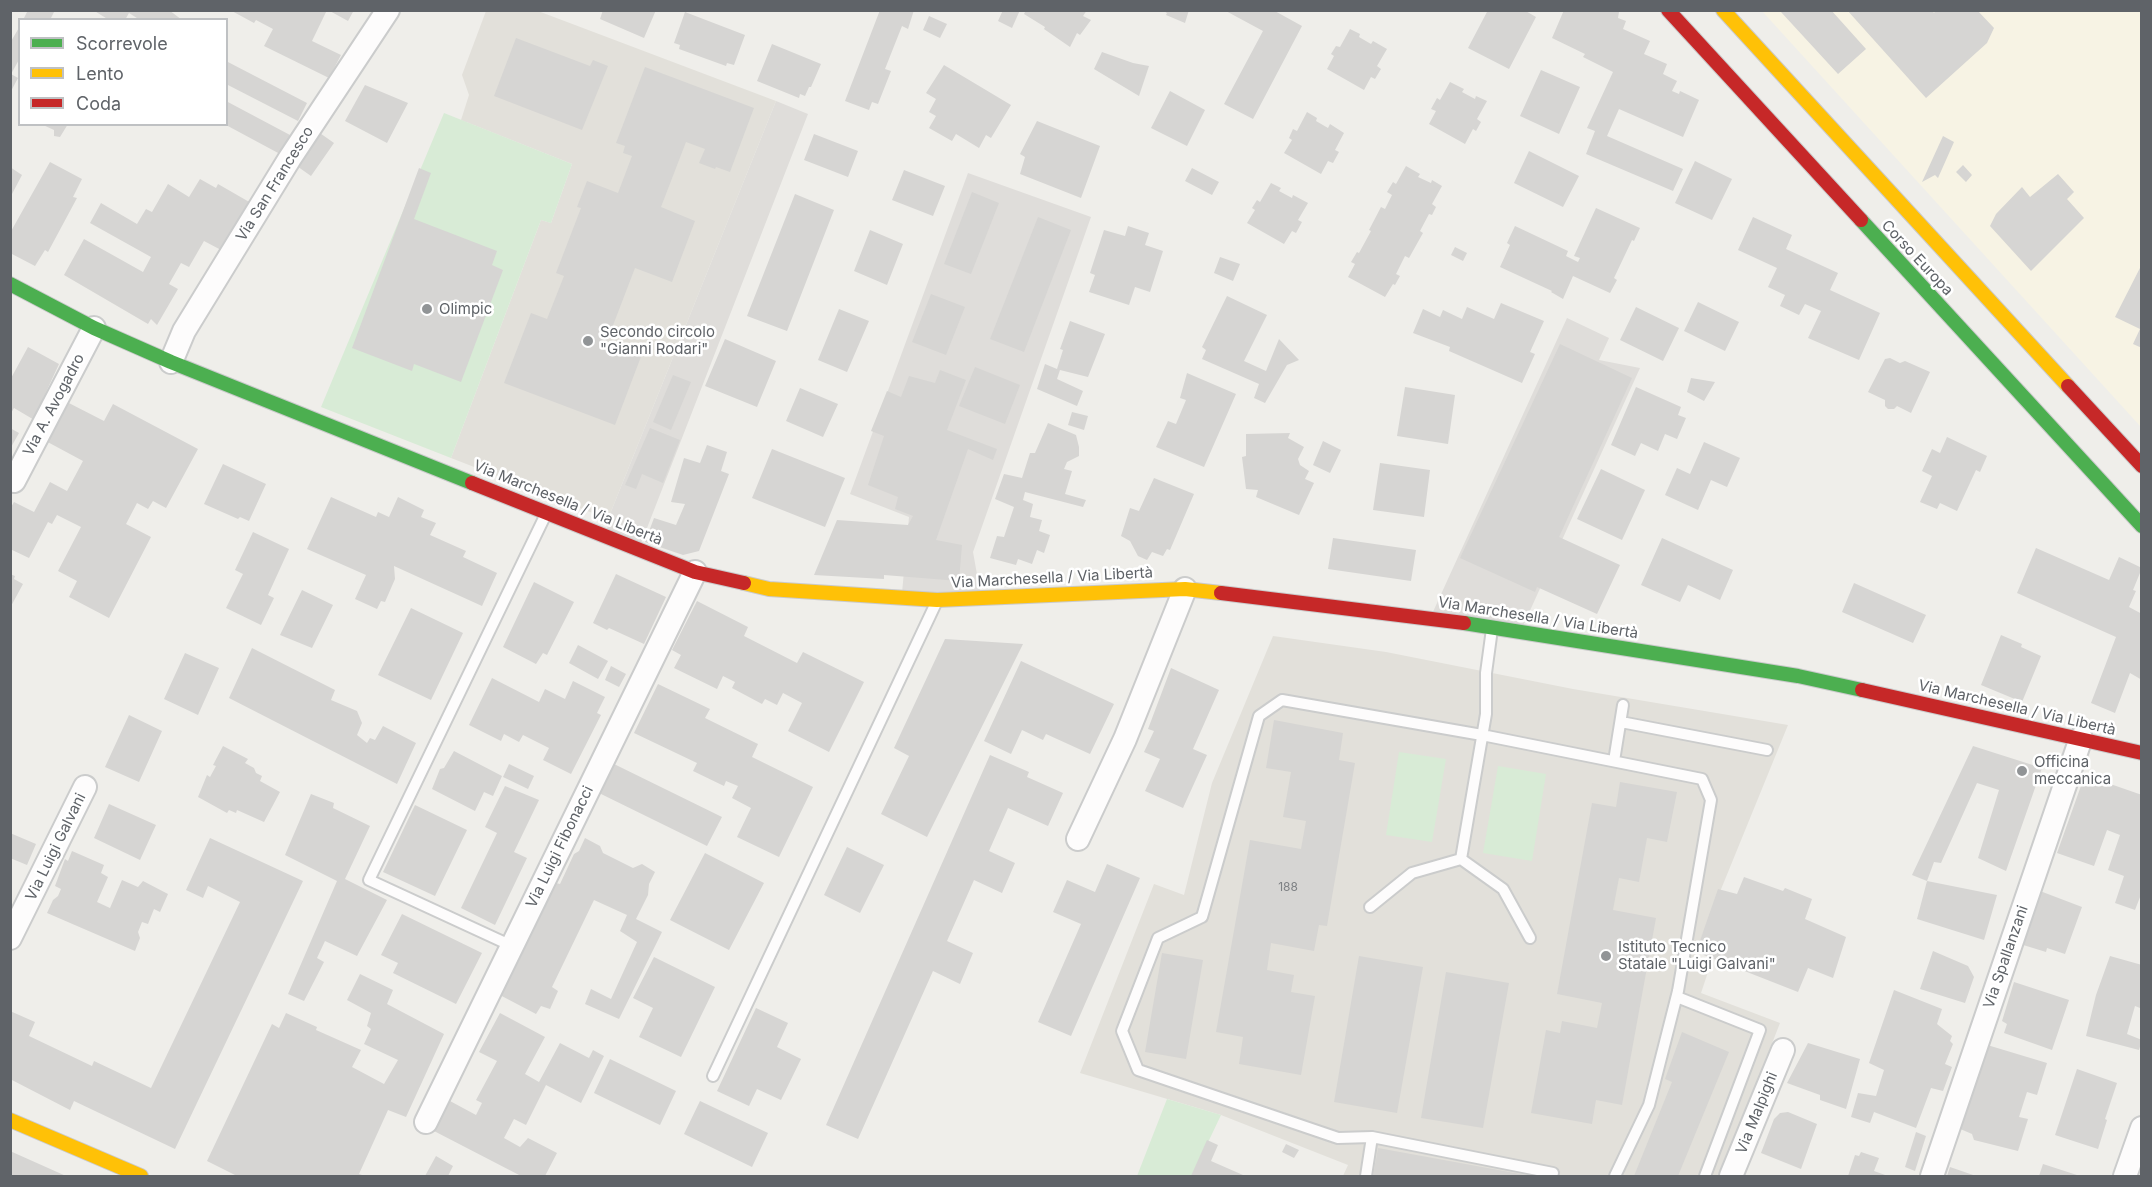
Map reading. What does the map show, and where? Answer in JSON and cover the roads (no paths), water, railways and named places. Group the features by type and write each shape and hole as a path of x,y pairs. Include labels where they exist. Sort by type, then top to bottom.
{"street":[{"name":"Via San Francesco","path":"171,362 184,331 290,158 388,10"},
{"name":"Corso Europa","path":"1668,10 2142,526"},
{"name":"Corso Europa","path":"1723,10 2142,466"},
{"name":"Via Marchesella / Via Libertà","path":"10,284 94,328 171,362 694,572 769,589 937,600 1185,589 1426,617 1798,676 2142,753"},
{"name":"Via A. Avogadro","path":"14,482 94,328"},
{"name":"Via Luigi Fibonacci","path":"426,1122 694,572"},
{"path":"1078,839 1125,739 1185,589"},
{"name":"Via Spallanzani","path":"1932,1176 2080,738"},
{"name":"Via Luigi Galvani","path":"10,938 85,787"},
{"name":"Via Malpighi","path":"1731,1176 1783,1050"},
{"path":"10,1120 141,1176"},
{"path":"2125,1176 2142,1128"}],"lane":[{"path":"512,946 369,880 546,512"},
{"path":"712,1076 937,600"},
{"path":"1461,859 1486,714 1486,673 1492,628"},
{"path":"1553,1173 1372,1137 1338,1138 1138,1070 1122,1031 1158,938 1202,917 1259,716 1282,700 1482,735 1702,779 1711,800 1677,997 1649,1105 1615,1176"},
{"path":"1614,761 1623,705"},
{"path":"1620,722 1767,750"},
{"path":"1370,907 1412,873 1461,859"},
{"path":"1461,859 1503,889 1530,939"},
{"path":"1677,997 1760,1030 1705,1176"},
{"path":"1366,1176 1372,1137"}],"place":[{"name":"Olimpic","path":"427,309"},
{"name":"Secondo circolo \"Gianni Rodari\"","path":"588,341"},
{"name":"Officina meccanica","path":"2022,771"},
{"name":"Istituto Tecnico Statale \"Luigi Galvani\"","path":"1606,956"}]}
